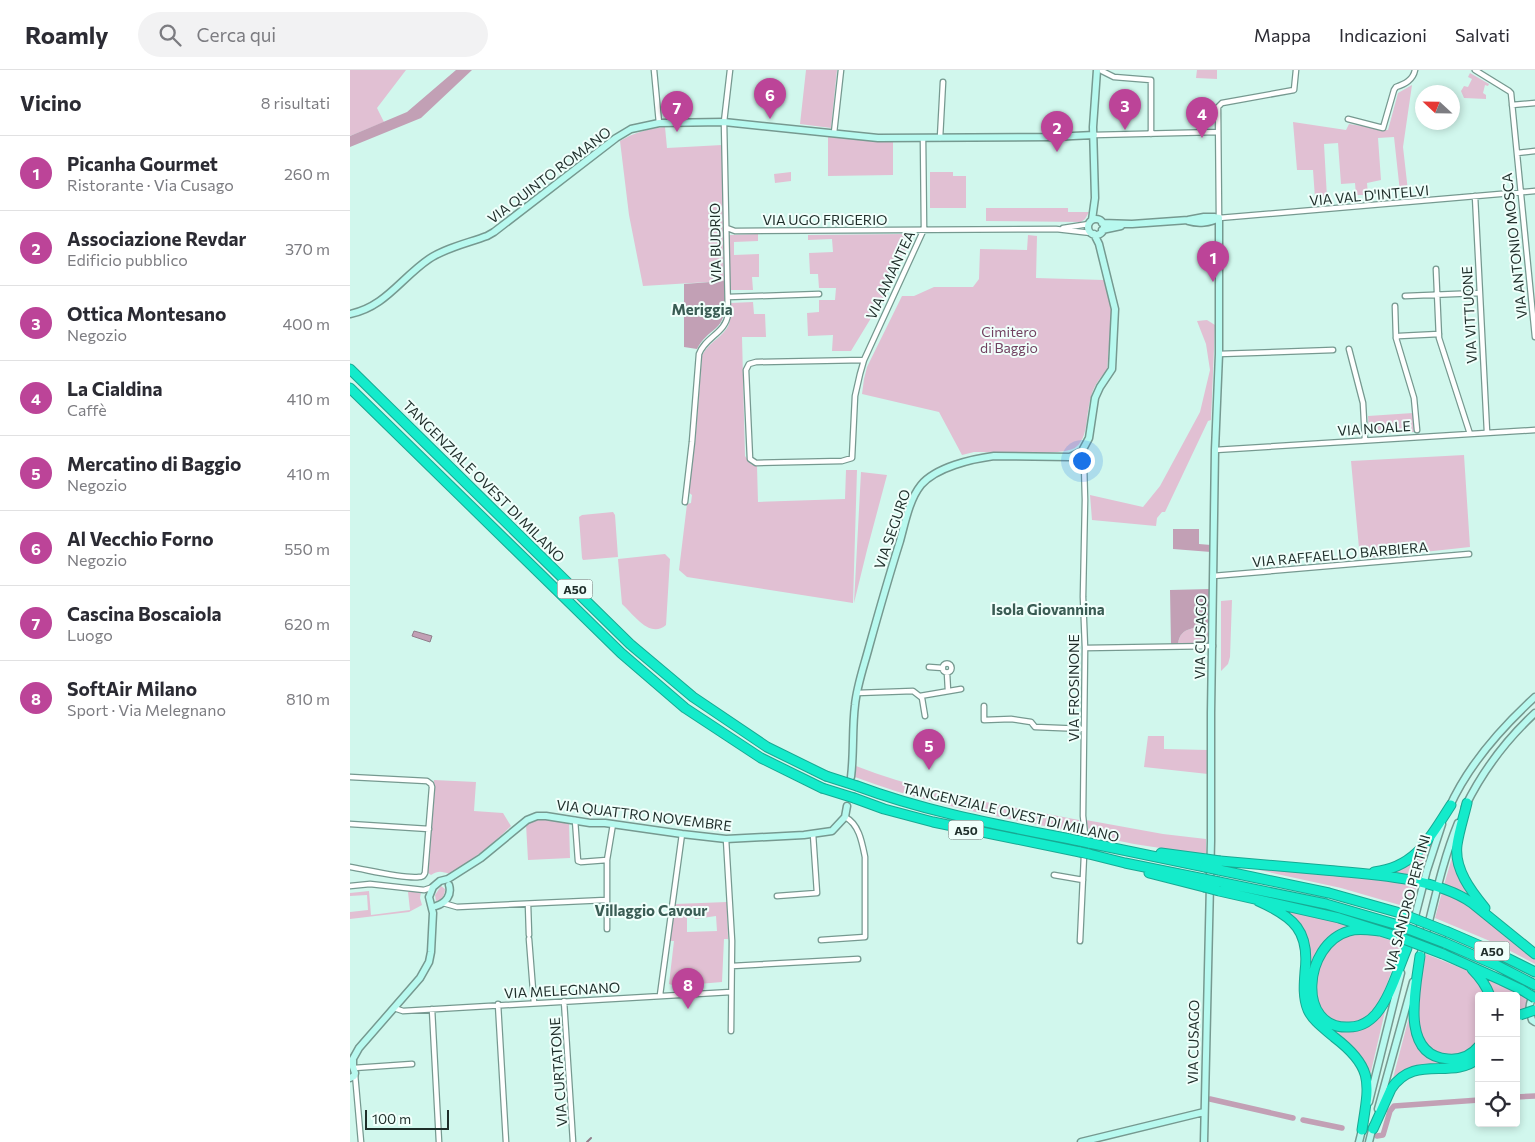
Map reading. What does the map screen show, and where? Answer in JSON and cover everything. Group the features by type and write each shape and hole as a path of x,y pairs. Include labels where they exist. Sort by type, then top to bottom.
{"highway":[{"name":"TANGENZIALE OVEST DI MILANO","path":"350,369 630,644 701,703 767,747 826,776 893,799 942,813 1085,839 1127,852 1220,866 1400,913 1491,950 1535,972"},
{"name":"TANGENZIALE OVEST DI MILANO","path":"350,388 621,653 685,708 761,758 822,788 884,809 932,822 1084,856 1126,863 1219,887 1326,904 1398,925 1490,962 1532,984"},
{"path":"1468,803 1458,841 1458,862 1471,889 1497,922"},
{"path":"1358,873 1398,866 1411,858 1430,838 1451,804"},
{"path":"1220,866 1358,873 1424,883 1464,897 1535,954"},
{"path":"1219,887 1279,911 1302,934 1306,952 1304,989 1308,1010 1318,1023 1352,1052 1365,1071 1367,1093 1362,1130"},
{"path":"1258,901 1339,918 1396,936 1443,954 1535,996"},
{"path":"1379,931 1349,930 1330,941 1321,954 1314,970 1312,993 1317,1011 1330,1023 1347,1027 1357,1026 1378,1013 1407,948"},
{"path":"1420,956 1414,1020 1419,1041 1426,1050 1446,1059 1457,1059 1470,1055 1475,1050"},
{"path":"1466,964 1481,978 1489,992"},
{"path":"1520,1015 1535,1010"},
{"path":"1373,1130 1391,1089 1405,1074 1421,1069 1461,1067 1475,1061"}],"street":[{"path":"654,70 659,123"},
{"path":"724,122 730,70"},
{"path":"834,133 841,70"},
{"path":"1056,229 1098,234 1095,198 1094,136 1096,83 1101,70 1108,75 1118,77 1151,80 1151,134"},
{"name":"VIA CUSAGO","path":"1204,1142 1211,840 1215,450 1219,354 1218,107 1222,103 1294,90 1296,70"},
{"path":"1348,119 1383,128 1394,90 1396,87 1405,84 1413,76 1415,70"},
{"path":"1475,70 1509,91 1511,93 1512,105 1535,103"},
{"path":"940,138 943,82"},
{"name":"VIA ANTONIO MOSCA","path":"1512,105 1535,337"},
{"name":"VIA QUINTO ROMANO","path":"350,314 369,308 380,301 436,254 487,236 503,227 594,154 624,133 641,126 659,123 724,122 878,138 1052,137 1206,134 1218,132"},
{"name":"VIA BUDRIO","path":"685,502 692,442 698,354 704,344 725,325 728,314 724,122"},
{"name":"VIA AMANTEA","path":"864,360 756,362 749,364 746,370 750,459 756,463 842,461 852,458 855,396 864,360 924,229 923,138"},
{"name":"VIA ANTONIO MOSCA","path":"1517,153 1535,151"},
{"name":"VIA VAL D'INTELVI","path":"1218,218 1535,191"},
{"name":"VIA VITTUONE","path":"1475,196 1487,432"},
{"path":"1056,229 1097,224 1132,224 1204,217 1218,218"},
{"path":"1097,224 1088,228 1099,244"},
{"path":"1082,451 1090,438 1097,393 1112,369 1115,307 1099,244 1097,224"},
{"name":"VIA UGO FRIGERIO","path":"726,228 735,230 1056,229"},
{"path":"1436,269 1439,334 1470,434"},
{"path":"728,297 819,294"},
{"path":"1405,296 1479,294"},
{"path":"1394,306 1396,338 1414,398 1417,430"},
{"path":"1396,338 1399,336 1439,334"},
{"path":"1349,349 1363,403 1365,440"},
{"path":"1219,354 1333,350"},
{"name":"VIA NOALE","path":"1215,450 1535,430"},
{"name":"VIA FROSINONE","path":"1082,451 1085,500 1083,596 1084,856"},
{"name":"VIA SEGURO","path":"851,777 857,693 884,589 913,498 922,484 933,475 954,465 982,457 1070,457 1082,451"},
{"name":"VIA RAFFAELLO BARBIERA","path":"1214,576 1469,554"},
{"path":"1084,648 1213,646"},
{"path":"929,668 943,668 946,664 951,666 952,670 947,673"},
{"path":"943,668 944,672 947,673 948,691"},
{"path":"920,696 961,689"},
{"path":"857,693 913,691 922,698 925,716"},
{"name":"VIA SANDRO PERTINI","path":"1360,1142 1407,948 1439,831 1451,804 1468,774 1506,725 1535,697"},
{"path":"984,706 984,720 1012,719 1031,722 1035,728 1084,729"},
{"name":"VIA SANDRO PERTINI","path":"1369,1142 1450,844 1482,777 1514,734 1535,714"},
{"path":"350,777 427,781 432,787 426,873 421,878 350,867"},
{"path":"820,940 865,937 864,849 852,822 845,817 847,806"},
{"name":"VIA QUATTRO NOVEMBRE","path":"433,887 440,881 453,876 481,858 520,824 532,817 546,816 726,839 813,834 832,831 845,817"},
{"path":"575,820 578,861 607,860"},
{"path":"350,824 429,829"},
{"path":"607,929 607,860 613,824"},
{"path":"660,996 682,834"},
{"path":"777,896 817,893 813,834"},
{"path":"726,839 732,941 731,1031"},
{"path":"1080,941 1084,856"},
{"path":"1054,875 1082,880"},
{"path":"361,1142 352,1069 359,1048 420,978 429,962 433,913 437,901 450,891 449,885 453,876"},
{"path":"442,881 449,885"},
{"path":"350,886 370,884 424,890 433,887 437,901"},
{"path":"424,890 437,901 458,907 528,904 606,897"},
{"path":"528,904 534,1003"},
{"path":"732,966 858,959"},
{"name":"VIA MELEGNANO","path":"394,1008 403,1010 432,1009 731,992"},
{"path":"1535,996 1530,1003 1529,1009 1532,1020 1535,1022"},
{"name":"VIA CURTATONE","path":"564,1001 574,1142"},
{"path":"498,1004 506,1142"},
{"path":"432,1009 439,1142"},
{"path":"352,1069 412,1064"},
{"path":"1081,1142 1107,1139 1204,1112"}],"green space":[{"path":"350,70 406,70 377,108 384,122 350,136"},
{"path":"806,70 837,70 831,128 800,124"},
{"path":"1197,70 1217,70 1217,79 1196,78"},
{"path":"1470,73 1489,84 1488,86 1485,85 1483,93 1486,95 1486,99 1464,98 1461,91 1464,86 1468,87 1472,79 1468,77"},
{"path":"1412,85 1403,147 1408,191 1400,192 1394,137 1378,138 1381,180 1367,183 1368,195 1356,195 1355,183 1341,184 1338,143 1324,144 1327,198 1315,198 1313,170 1297,170 1293,122 1346,130 1349,124 1388,130 1398,93"},
{"path":"665,127 667,148 722,145 724,281 643,286 629,215 620,141 642,131"},
{"path":"828,137 893,142 893,175 828,176"},
{"path":"791,172 791,181 775,183 774,174"},
{"path":"930,172 953,172 953,176 966,176 966,208 930,208"},
{"path":"986,208 1068,208 1068,212 1089,212 1081,222 986,221"},
{"path":"758,234 758,241 734,242 734,255 759,254 759,277 752,277 753,290 730,290 729,235"},
{"path":"903,234 912,237 911,242 894,268 885,295 851,351 832,351 833,335 808,336 807,313 819,312 819,300 835,300 836,288 819,288 818,274 810,274 809,253 833,252 832,239 808,240 808,235"},
{"name":"Cimitero di Baggio","path":"1028,235 1037,236 1036,278 1104,280 1112,309 1107,371 1094,388 1083,438 1076,447 1058,452 974,452 962,455 939,412 862,394 867,367 902,296 914,296 934,287 973,287 979,279 980,249 1027,250"},
{"path":"753,302 754,314 765,314 766,337 742,337 745,456 751,464 757,466 758,502 845,499 846,470 857,470 853,603 687,577 679,570 687,504 691,503 692,495 688,492 695,442 702,356 708,347 727,329 730,319 730,303"},
{"path":"1207,320 1215,325 1211,420 1208,421 1165,512 1162,512 1157,518 1156,526 1092,520 1090,495 1143,507 1160,486 1200,412 1210,370 1206,344 1197,321"},
{"path":"1413,413 1414,432 1369,433 1368,416"},
{"path":"1464,455 1470,547 1360,559 1351,461"},
{"path":"861,472 887,475 854,603"},
{"path":"613,512 615,515 618,557 583,560 579,517 582,515"},
{"path":"665,554 670,559 666,625 660,629 654,629 642,624 622,604 618,559"},
{"path":"1232,600 1230,657 1228,664 1221,671 1221,601"},
{"path":"1210,627 1210,642 1178,644 1179,638 1185,631 1194,628"},
{"path":"1148,736 1164,736 1164,749 1208,750 1208,774 1144,767"},
{"path":"856,766 883,776 938,791 1079,820 1081,833 966,810 883,787 855,777"},
{"path":"434,780 476,782 474,811 503,813 511,826 482,852 450,874 438,872 431,875 427,872"},
{"path":"542,819 569,822 570,858 528,860 526,824"},
{"path":"1086,820 1163,834 1206,839 1206,855 1090,835"},
{"path":"1428,845 1419,880 1388,873"},
{"path":"1453,854 1473,898 1463,891 1444,885"},
{"path":"1260,867 1361,877 1417,885 1410,908 1341,888 1259,870"},
{"path":"441,886 445,889 444,893 441,899 436,901 435,895"},
{"path":"369,891 371,915 410,910 408,892 421,892 422,905 409,912 350,919 350,912 368,910 367,895 350,896 350,893"},
{"path":"1442,892 1465,903 1535,960 1535,964 1497,944 1435,918"},
{"path":"727,902 728,939 724,939 722,982 675,986 669,984 674,941 670,941 675,904","holes":["716,916 717,931 687,932 687,918 695,917 695,919"]},
{"path":"1291,911 1353,926 1329,938 1317,953 1314,962 1310,999 1342,1030 1386,1007 1369,1080 1367,1071 1316,1017 1308,1001 1310,949 1305,935 1290,914"},
{"path":"1354,932 1369,933 1401,944 1375,1012 1359,1023 1338,1024 1325,1016 1316,1001 1316,971 1332,943"},
{"path":"1426,954 1474,975 1485,992 1475,992 1475,1046 1458,1055 1441,1053 1429,1047 1422,1037 1418,1024 1418,995"},
{"path":"1484,976 1515,992 1492,992"},
{"path":"1520,994 1529,999 1526,1003 1526,1009 1520,1011"},
{"path":"1409,1017 1420,1047 1460,1064 1417,1067 1393,1078"}],"shaded area":[{"path":"456,70 472,70 421,118 350,147 350,136 407,112"},
{"path":"724,281 725,306 720,323 697,349 684,347 684,284"},
{"path":"1173,529 1199,529 1199,544 1211,545 1211,552 1173,549"},
{"path":"1210,589 1210,627 1189,629 1179,638 1178,644 1171,644 1170,590"},
{"path":"414,631 432,636 430,642 412,636"}],"waterway":[{"path":"1520,1097 1535,1096"},
{"path":"1210,1099 1293,1118"},
{"path":"1377,1136 1383,1135 1390,1111 1394,1106 1475,1100"},
{"path":"1303,1120 1342,1128"},
{"path":"587,1142 591,1138"}],"place":[{"name":"Al Vecchio Forno","path":"770,119"},
{"name":"Ottica Montesano","path":"1125,130"},
{"name":"Cascina Boscaiola","path":"677,132"},
{"name":"La Cialdina","path":"1202,138"},
{"name":"Associazione Revdar","path":"1057,152"},
{"name":"Picanha Gourmet","path":"1213,282"},
{"name":"Mercatino di Baggio","path":"929,770"},
{"name":"SoftAir Milano","path":"688,1009"}],"district":[{"name":"Meriggia","path":"702,309"},
{"name":"Isola Giovannina","path":"1048,609"},
{"name":"Villaggio Cavour","path":"651,910"}]}
